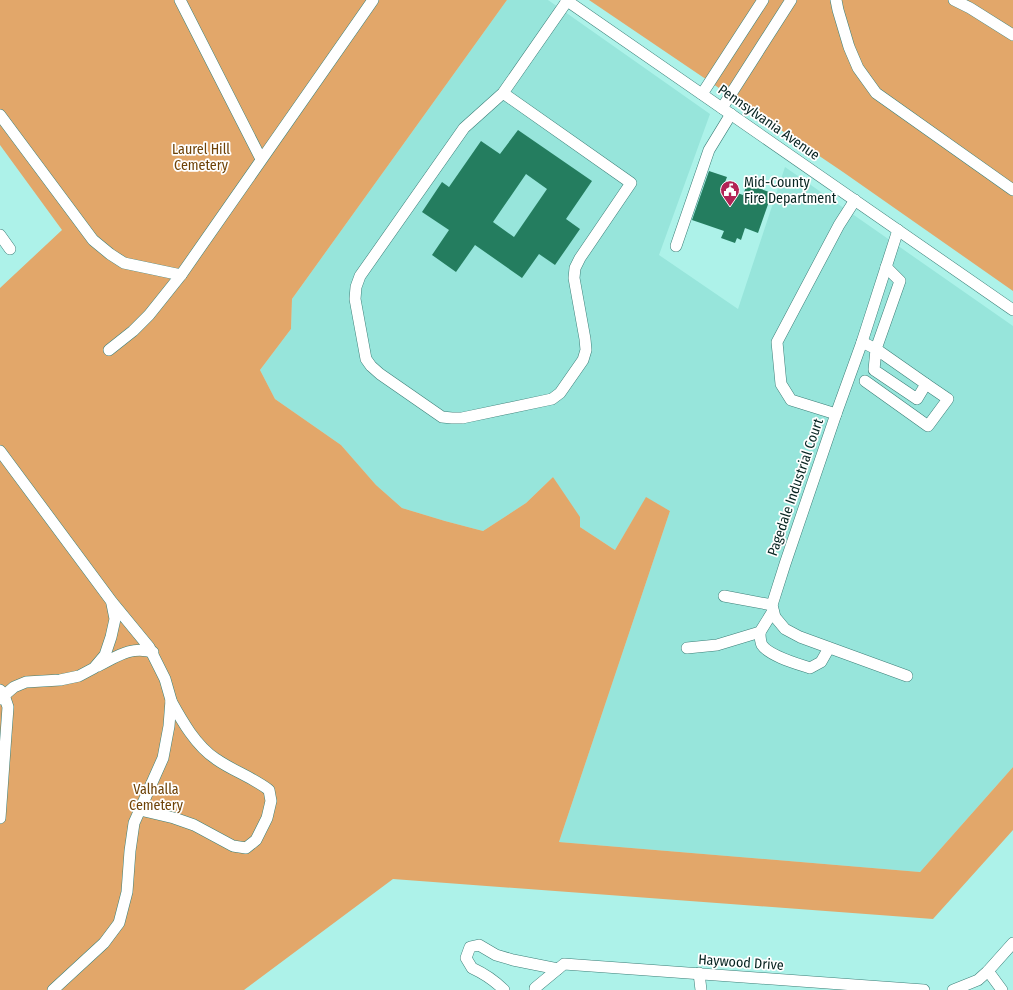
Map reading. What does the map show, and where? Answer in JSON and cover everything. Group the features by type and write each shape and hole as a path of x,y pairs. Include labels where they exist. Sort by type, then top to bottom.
{"street":[{"path":"180,0 261,159"},
{"path":"109,350 133,331 149,315 181,275 373,0"},
{"path":"503,93 631,183 580,258 575,268 574,278 586,350 583,360 560,393 552,399 462,418 442,417 371,366 366,359 355,299 356,286 360,276 464,128 503,93 567,0"},
{"name":"Pennsylvania Avenue","path":"567,0 1013,310"},
{"path":"702,94 763,0"},
{"path":"676,246 709,150 727,111 791,0"},
{"path":"836,0 849,47 858,68 876,93 1013,190"},
{"path":"954,0 970,8 1013,35"},
{"path":"0,115 93,240 124,263 181,275"},
{"path":"836,414 791,400 781,384 777,342 839,225 855,200"},
{"name":"Pagedale Industrial Court","path":"760,632 773,608 785,564 862,342 898,230"},
{"path":"0,235 10,249"},
{"path":"886,267 900,281 876,348 874,370 917,399 926,384"},
{"path":"862,342 876,348 948,399 928,426 865,382"},
{"path":"899,406 908,393"},
{"path":"0,451 112,602 150,647 165,679 171,700 180,717 198,743 214,759 259,782 269,790 271,801 267,818 256,840 246,848 233,846 194,825 174,818 140,810"},
{"path":"724,596 773,608 775,617 785,629 800,637 906,676"},
{"path":"94,668 105,655 111,637 115,619 112,602"},
{"path":"687,648 718,645 760,632 762,645 772,653 810,668 820,662 829,648"},
{"path":"0,818 8,707 1,694 26,682 60,680 79,676 132,650 153,652"},
{"path":"53,990 104,943 120,923 127,892 134,823 163,758 170,726 171,700"},
{"path":"953,990 978,980 1013,943"},
{"name":"Haywood Drive","path":"504,990 485,974 472,968 466,958 470,947 479,945 496,955 558,969"},
{"name":"Haywood Drive","path":"535,989 564,964 874,988 924,990"},
{"path":"988,971 1002,990"},
{"path":"699,974 701,990"}],"shaded area":[{"path":"507,0 548,0 710,114 659,255 738,309 785,167 1013,326 1013,767 920,872 559,842 670,511 646,498 615,550 580,527 553,477 526,503 483,531 402,508 376,485 341,445 275,399 260,370 291,329 292,299"}],"green space":[{"path":"0,0 507,0 292,299 291,329 260,370 275,399 341,445 376,485 402,508 445,521 483,531 526,503 553,477 580,517 580,527 615,550 646,497 670,511 559,842 920,872 1013,767 1013,830 933,919 393,879 244,990 0,990 0,288 62,230 0,145"},
{"path":"589,0 1013,0 1013,291 843,172"}],"building":[{"path":"518,130 592,181 566,219 580,229 555,265 539,254 522,278 475,245 456,272 432,255 449,230 422,212 442,182 449,187 481,141 500,154","holes":["526,174 547,189 514,237 493,222"]},
{"name":"Mid-County Fire Department","path":"709,171 727,177 723,188 743,195 747,184 772,193 758,233 745,228 741,240 737,238 735,243 721,238 724,231 692,220"}],"place":[{"name":"Mid-County Fire Department","path":"730,207"}],"park label":[{"name":"Laurel Hill Cemetery","path":"201,158"},
{"name":"Valhalla Cemetery","path":"156,798"}]}
